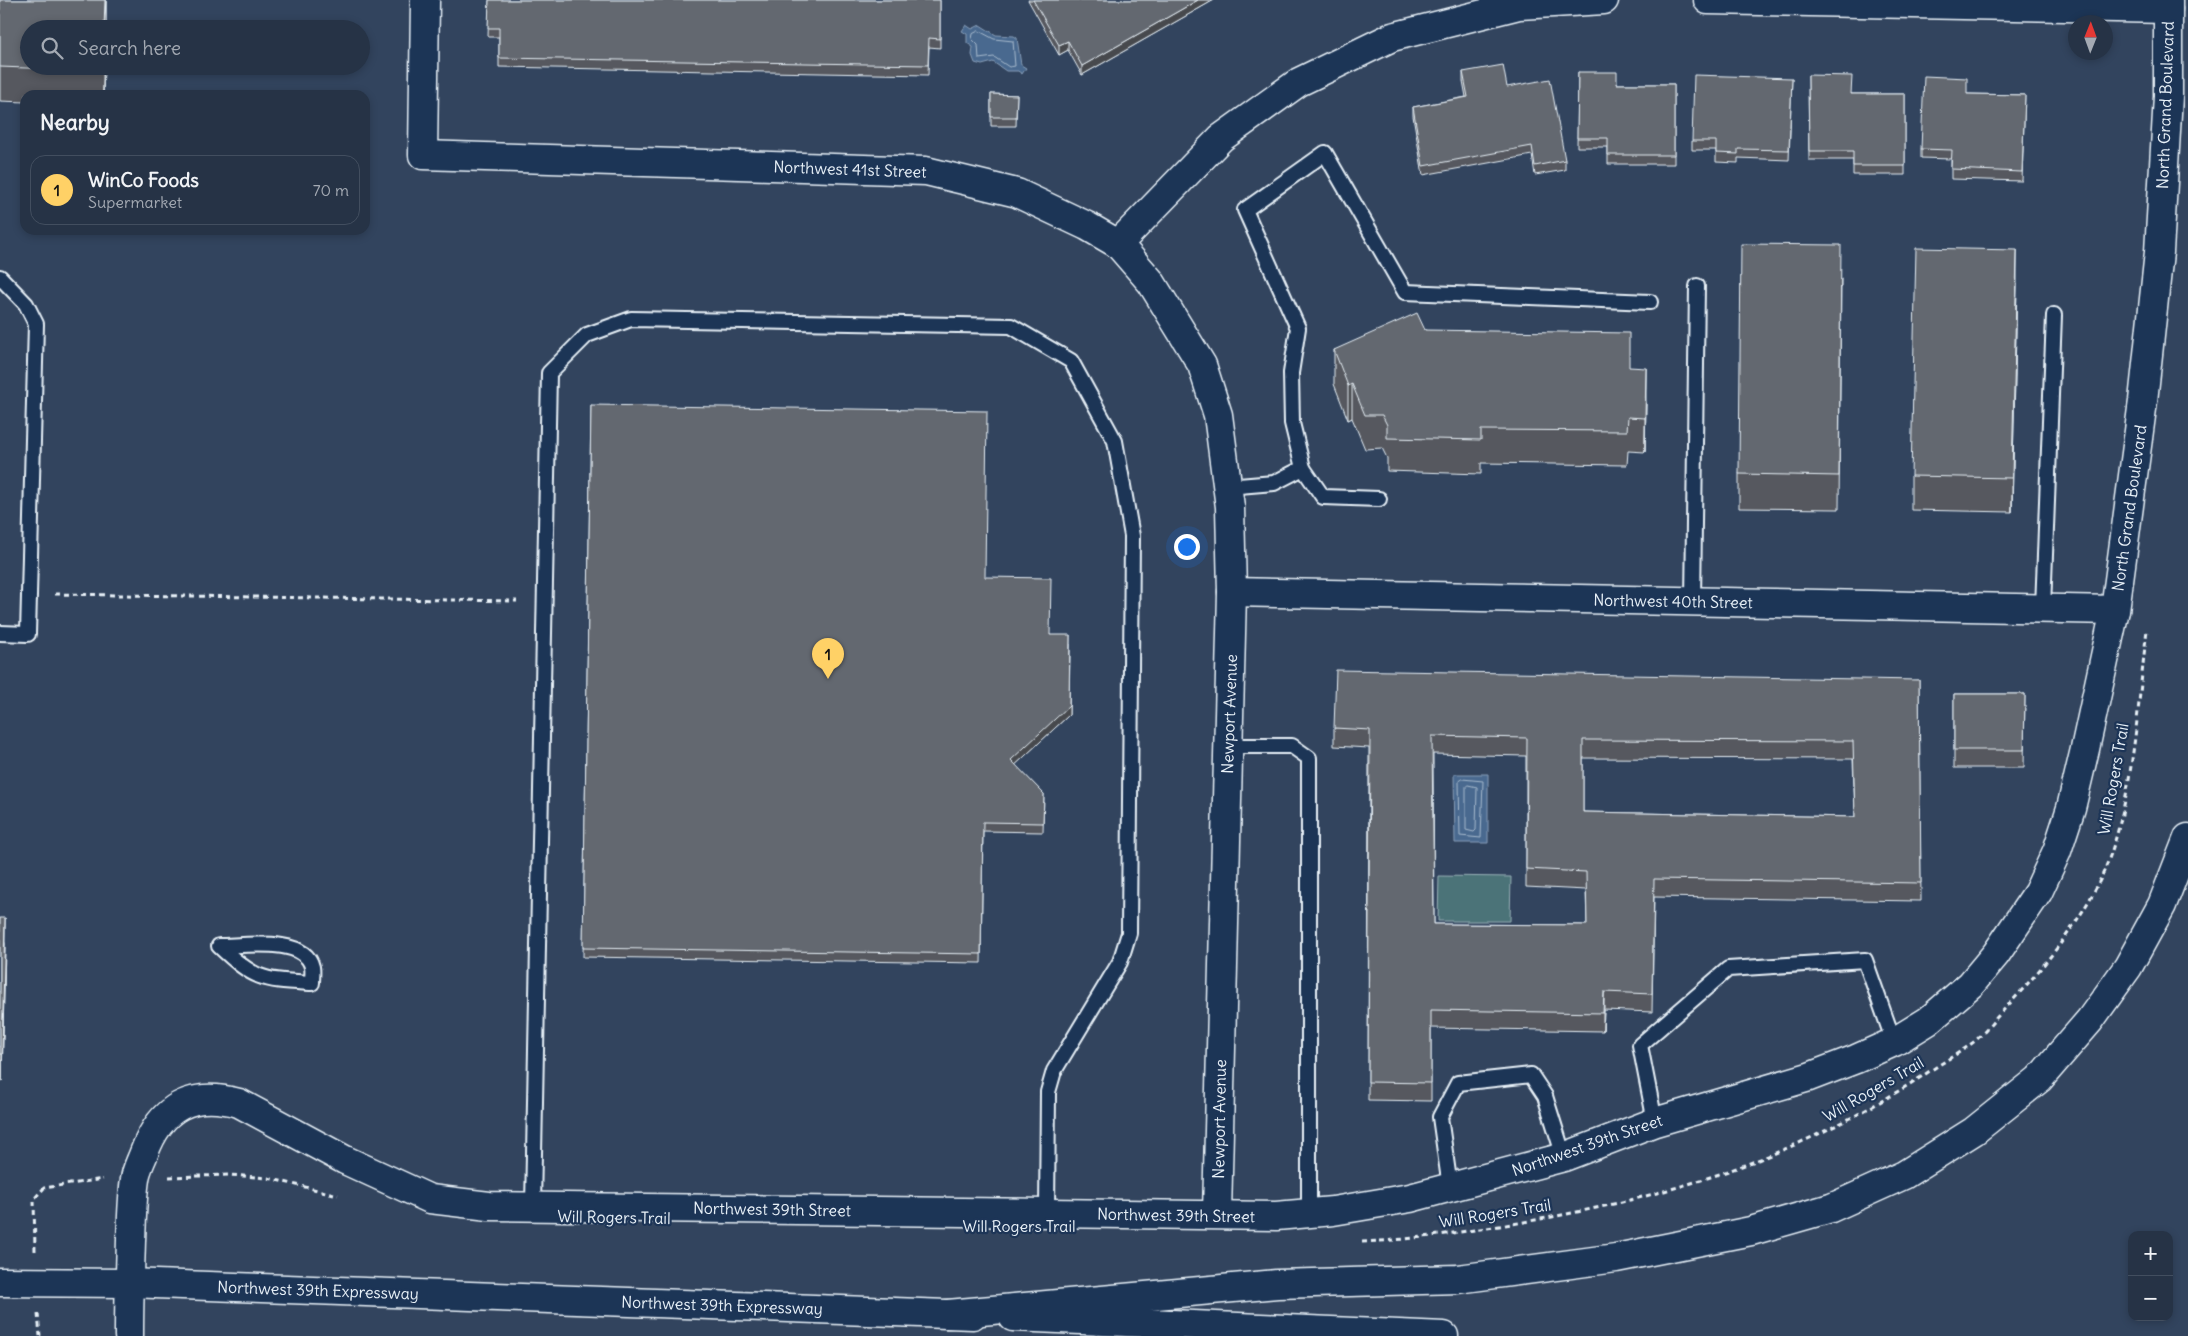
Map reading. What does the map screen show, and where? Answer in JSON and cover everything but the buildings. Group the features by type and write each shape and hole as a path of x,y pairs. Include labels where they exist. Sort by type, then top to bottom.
{"main road":[{"name":"Northwest 41st Street","path":"425,0 423,155 926,171 1018,193 1087,226 1118,244"},
{"path":"1118,244 1222,138 1299,82 1392,38 1518,5 1604,0"},
{"path":"1708,0 2168,5"},
{"name":"North Grand Boulevard","path":"1971,984 2018,924 2038,892 2057,851 2071,808 2115,610 2139,438 2159,252 2168,96 2168,5"},
{"name":"Newport Avenue","path":"1118,244 1151,282 1202,365 1218,415 1230,507 1232,592 1218,1214"},
{"name":"Northwest 40th Street","path":"1232,592 2115,610"},
{"path":"948,1314 1277,1284 1458,1278 1616,1258 1751,1231 1831,1208 1904,1175 1974,1132 2039,1079 2090,1020 2128,966 2162,905 2188,838"},
{"name":"Northwest 39th Street","path":"129,1336 129,1283 135,1177 148,1142 170,1110 203,1098 222,1098 239,1103 345,1160 430,1198 489,1206 1276,1216 1410,1198 1564,1157 1655,1122 1809,1077 1856,1060 1894,1042 1928,1021 1971,984"},
{"name":"Northwest 39th Expressway","path":"0,1282 129,1283 948,1314 1444,1336"}],"lane":[{"path":"1379,499 1323,497 1304,468 1292,423 1291,373 1298,328 1245,210 1325,153 1405,292 1650,302"},
{"path":"0,277 26,304 36,324 28,634 0,633"},
{"path":"1693,602 1698,286"},
{"path":"2043,608 2054,315"},
{"path":"533,1206 549,373 587,335 631,319 1011,326 1071,361 1115,441 1132,536 1129,933 1120,962 1054,1071 1048,1092 1048,1213"},
{"path":"1227,487 1274,483 1304,468"},
{"path":"1228,746 1292,746 1309,758 1309,1213"},
{"path":"219,946 289,946 303,953 312,967 312,983 261,979 242,968 219,946"},
{"path":"1655,1122 1640,1045 1728,969 1865,960 1894,1042"},
{"path":"1450,1187 1440,1117 1458,1083 1531,1076 1545,1096 1564,1157"}],"path":[{"path":"54,594 517,602"},
{"name":"Will Rogers Trail","path":"1359,1242 1460,1232 1542,1218 1606,1206 1724,1174 1784,1151 1844,1123 1973,1043 2054,954 2102,875 2114,844 2124,800 2147,626"},
{"path":"189,1176 230,1175 268,1178 340,1196"},
{"path":"34,1199 44,1188 87,1180"}],"green space":[{"path":"1439,876 1511,877 1510,921 1438,921"}],"water":[{"path":"966,25 972,29 980,25 996,35 1014,36 1017,38 1021,65 1026,68 1022,74 1018,71 1006,71 993,62 982,65 975,63 972,55 973,47 967,43 967,34 962,31"},
{"path":"1454,774 1488,774 1488,843 1455,843"}],"place":[{"name":"WinCo Foods","path":"828,679"}]}
